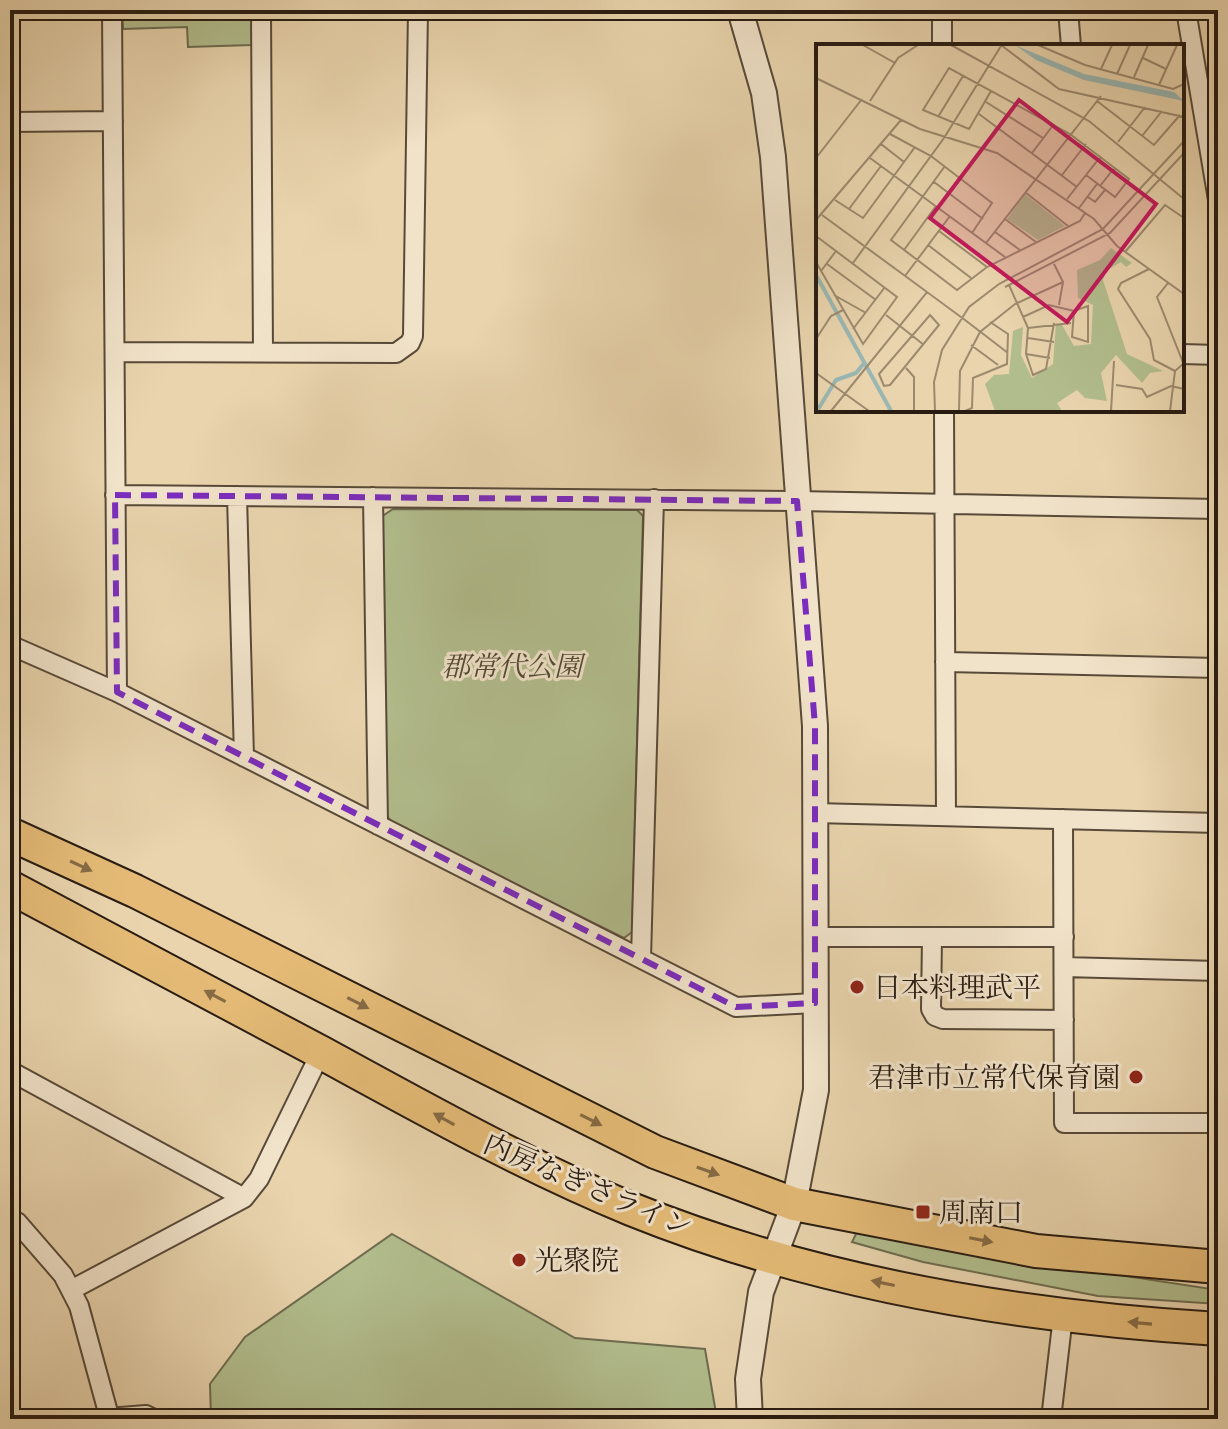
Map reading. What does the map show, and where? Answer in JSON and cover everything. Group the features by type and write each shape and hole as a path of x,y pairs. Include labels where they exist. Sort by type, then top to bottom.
{"highway":[{"name":"内房なぎさライン","path":"10,834 149,898 655,1152 794,1204 1036,1251 1218,1267"},
{"name":"内房なぎさライン","path":"10,887 499,1150 632,1209 805,1267 915,1290 1063,1316 1218,1329"}],"street":[{"path":"112,10 117,692"},
{"path":"261,10 263,352"},
{"path":"115,352 396,353 410,343 413,336 418,10"},
{"path":"740,10 770,124 815,726 816,1090 794,1204 761,1292 748,1379 750,1419"},
{"path":"942,10 942,44"},
{"path":"1068,10 1071,44"},
{"path":"1186,10 1218,200"},
{"path":"1198,83 1218,81"},
{"path":"10,122 113,121"},
{"path":"1184,354 1218,355"},
{"path":"944,412 946,816"},
{"path":"115,495 654,499 1218,509"},
{"path":"237,496 244,757"},
{"path":"373,497 378,825"},
{"path":"641,958 654,499"},
{"path":"10,645 117,692 736,1007 815,1003"},
{"path":"945,662 1218,668"},
{"path":"814,813 1218,823"},
{"path":"1063,819 1064,1123 1218,1123"},
{"path":"815,937 1064,937"},
{"path":"932,937 931,1009 935,1016 943,1019 1064,1020"},
{"path":"1064,967 1218,971"},
{"path":"71,1290 244,1198 259,1179 321,1052"},
{"path":"10,1071 244,1198"},
{"path":"10,1219 17,1222 63,1275 79,1306 102,1417 146,1415 154,1419"},
{"path":"1051,1419 1063,1316"}],"highlighted area":[{"path":"115,495 797,501 815,726 815,1003 736,1007 117,692"}],"green space":[{"path":"122,10 251,10 252,45 188,47 187,27 123,29"},
{"name":"郡常代公園","path":"393,509 637,510 643,516 632,932 624,938 393,824 387,816 381,517"},
{"path":"858,1230 909,1243 1218,1290 1218,1304 1098,1296 923,1262 852,1242"},
{"path":"392,1234 575,1338 705,1349 717,1419 211,1419 210,1384 245,1337"}],"place":[{"name":"日本料理武平","path":"857,987"},
{"name":"君津市立常代保育園","path":"1136,1077"},
{"name":"周南口","path":"923,1212"},
{"name":"光聚院","path":"519,1260"}]}
